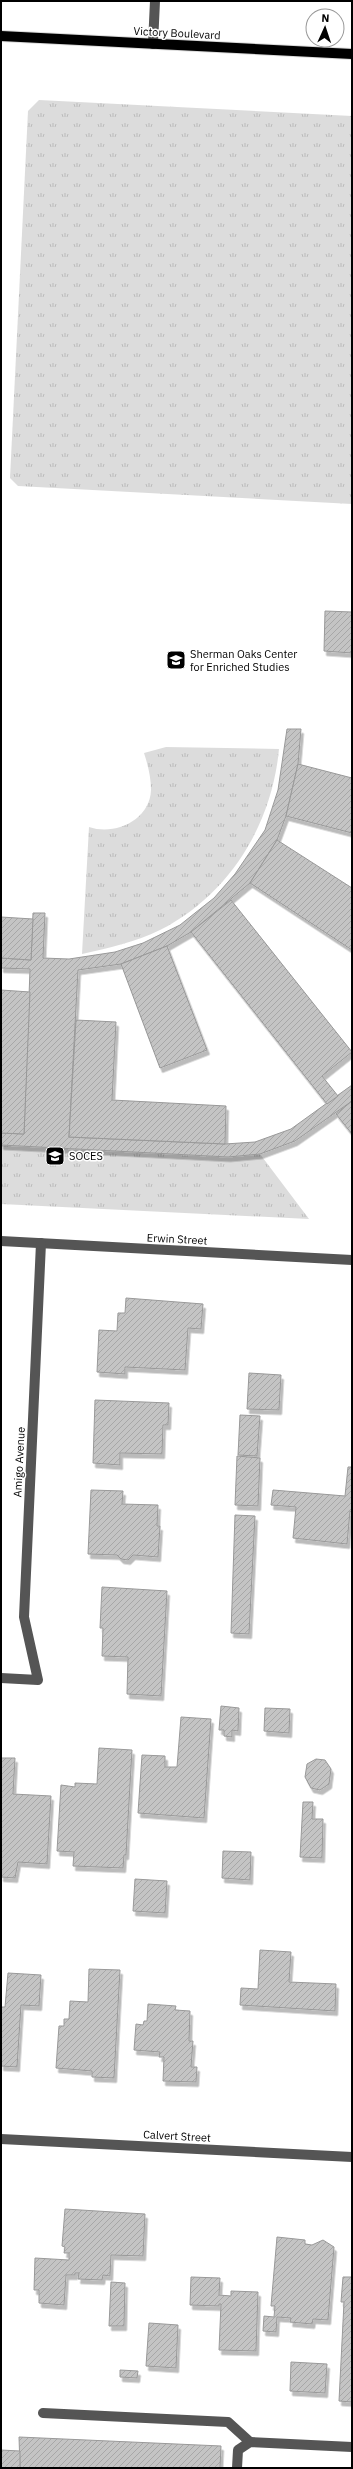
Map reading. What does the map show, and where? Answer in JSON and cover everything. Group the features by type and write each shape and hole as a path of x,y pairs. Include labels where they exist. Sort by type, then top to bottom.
{"main road":[{"name":"Victory Boulevard","path":"1,36 352,54"}],"street":[{"path":"153,44 155,1"},
{"name":"Erwin Street","path":"1,1241 352,1260"},
{"name":"Amigo Avenue","path":"1,1678 38,1680 24,1617 41,1243"},
{"name":"Calvert Street","path":"1,2139 352,2157"},
{"path":"43,2413 228,2422 250,2442"},
{"path":"237,2468 238,2450 250,2442 352,2447"}],"green space":[{"path":"39,100 352,116 352,504 18,486 10,478 28,111"},
{"path":"166,747 279,749 275,777 267,804 243,855 207,898 185,915 160,930 122,944 82,954 89,827 110,829 120,827 138,817 145,810 149,801 151,790 149,772 144,753"},
{"path":"1,1145 228,1157 260,1154 309,1219 1,1204"}],"building":[{"path":"325,611 352,612 352,653 324,651"},
{"path":"287,729 301,729 298,764 286,816 277,840 250,883 191,932 167,946 121,964 78,970 69,1137 225,1144 255,1142 291,1129 352,1085 352,1101 295,1141 260,1154 228,1157 1,1145 1,1133 24,1134 30,969 1,968 1,958 31,960 33,913 45,913 43,958 69,959 115,952 143,943 180,925 214,898 235,874 265,830 278,790"},
{"path":"298,764 352,778 352,833 286,816"},
{"path":"277,840 352,888 352,950 250,883"},
{"path":"231,900 352,1052 322,1076 338,1096 327,1104 191,932"},
{"path":"1,917 33,919 31,960 1,958"},
{"path":"167,946 207,1050 160,1068 121,964"},
{"path":"1,990 30,992 24,1134 1,1133"},
{"path":"76,1020 116,1022 112,1100 226,1106 225,1144 69,1137"},
{"path":"352,1101 352,1134 336,1114"},
{"path":"126,1298 203,1304 201,1329 188,1328 185,1370 125,1367 125,1374 97,1372 99,1330 117,1331 118,1313 125,1313"},
{"path":"249,1373 281,1375 279,1410 247,1409"},
{"path":"95,1400 169,1403 168,1425 163,1425 162,1454 120,1453 120,1465 93,1463"},
{"path":"240,1415 260,1416 257,1456 238,1455"},
{"path":"237,1456 260,1458 258,1506 235,1505"},
{"path":"348,1467 352,1467 352,1512 350,1511 347,1544 293,1538 296,1507 271,1505 273,1490 345,1496"},
{"path":"91,1490 123,1491 122,1504 158,1505 157,1526 160,1526 158,1557 133,1555 128,1560 121,1559 117,1555 88,1554"},
{"path":"235,1515 255,1516 249,1634 231,1633"},
{"path":"102,1587 167,1591 161,1696 127,1694 128,1657 102,1656 103,1628 100,1628"},
{"path":"221,1706 239,1708 238,1731 232,1730 232,1737 224,1736 224,1730 219,1730"},
{"path":"265,1708 290,1709 289,1733 264,1731"},
{"path":"181,1717 211,1719 204,1818 138,1813 142,1755 165,1756 165,1767 177,1767"},
{"path":"99,1748 132,1750 126,1855 124,1855 123,1868 73,1866 74,1852 57,1851 61,1785 75,1787 75,1783 97,1784"},
{"path":"1,1758 15,1758 13,1794 51,1796 47,1864 18,1862 15,1878 1,1877"},
{"path":"316,1759 325,1760 331,1769 329,1784 320,1790 311,1788 305,1777 307,1764"},
{"path":"303,1802 313,1802 312,1819 323,1819 322,1858 300,1857"},
{"path":"223,1851 251,1852 250,1880 222,1878"},
{"path":"135,1879 167,1881 165,1913 133,1911"},
{"path":"260,1950 291,1952 289,1982 336,1984 335,2011 240,2005 241,1988 258,1989"},
{"path":"89,1969 120,1970 114,2078 92,2077 92,2071 56,2068 59,2026 64,2026 64,2019 69,2019 70,2001 88,2002"},
{"path":"8,1973 41,1975 39,2006 21,2005 17,2067 1,2066 1,2007 5,2007"},
{"path":"148,2004 176,2006 175,2010 190,2011 189,2041 193,2041 191,2067 197,2067 196,2082 163,2081 164,2057 159,2057 160,2052 134,2050 136,2024 143,2025 144,2021 147,2021"},
{"path":"65,2209 145,2214 143,2256 111,2255 110,2276 103,2275 102,2280 78,2279 79,2273 75,2273 75,2275 66,2275 64,2305 39,2303 39,2290 34,2290 35,2258 69,2260 69,2253 64,2253 65,2247 62,2246"},
{"path":"277,2237 305,2240 305,2244 312,2245 323,2240 334,2247 328,2320 313,2319 312,2324 290,2322 291,2318 277,2317 276,2332 263,2331 264,2316 274,2317 275,2306 271,2306"},
{"path":"191,2277 220,2278 219,2295 231,2296 231,2291 258,2292 256,2351 219,2350 221,2304 219,2304 219,2306 190,2305"},
{"path":"343,2277 352,2277 352,2402 339,2401 344,2302 341,2302"},
{"path":"111,2282 125,2283 124,2326 109,2326"},
{"path":"149,2323 178,2325 176,2368 146,2366"},
{"path":"291,2362 327,2364 325,2393 290,2391"},
{"path":"120,2370 138,2371 137,2378 120,2377"},
{"path":"19,2437 221,2446 220,2468 20,2468"},
{"path":"1,2450 20,2451 20,2468 1,2468"}],"place":[{"name":"Sherman Oaks Center for Enriched Studies","path":"176,660"},
{"name":"SOCES","path":"55,1156"}]}
